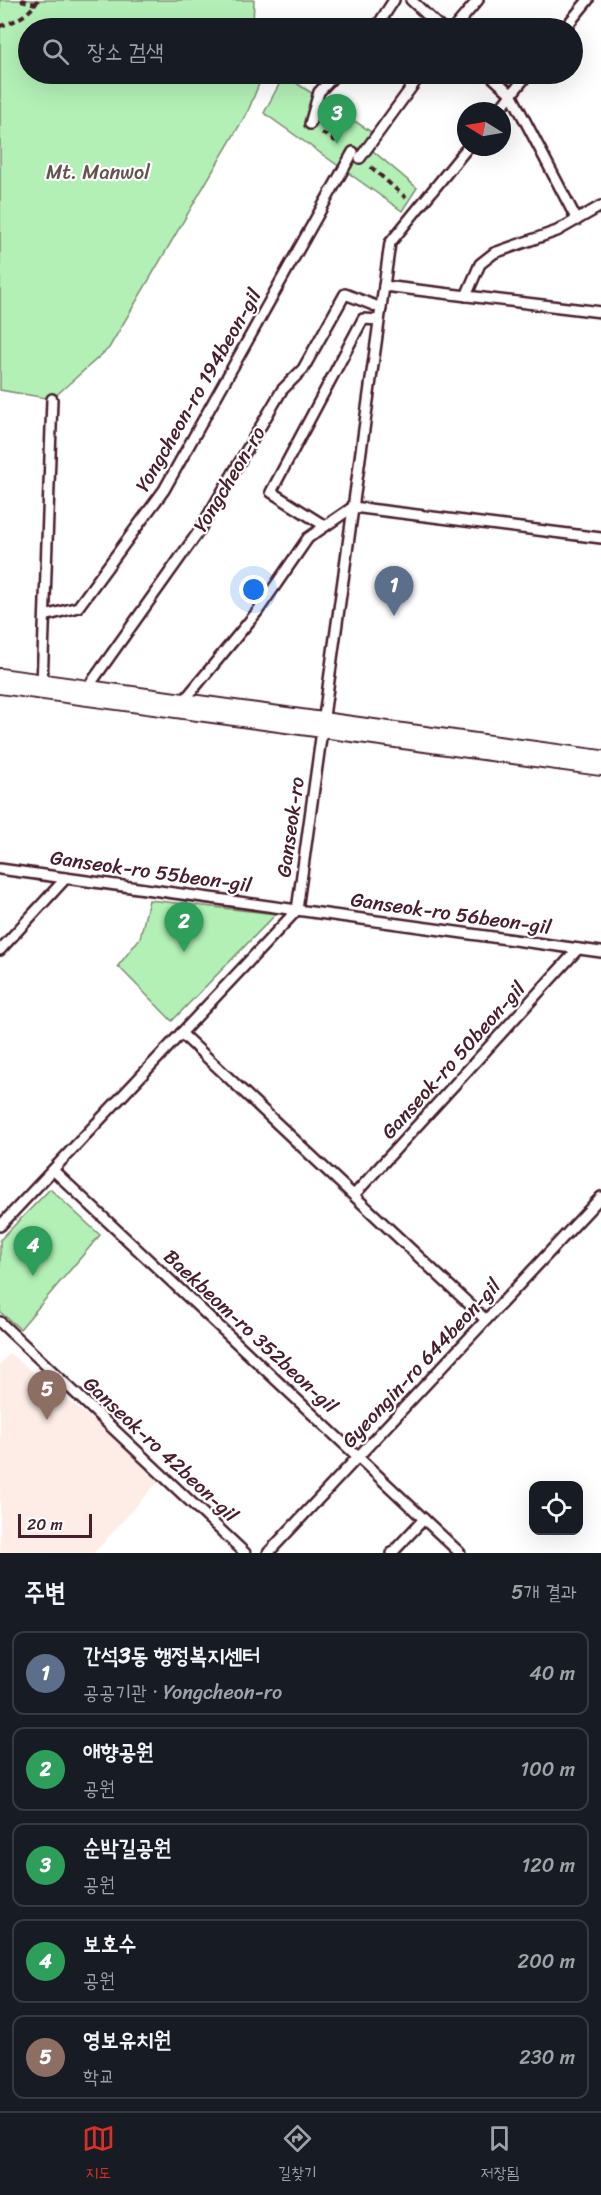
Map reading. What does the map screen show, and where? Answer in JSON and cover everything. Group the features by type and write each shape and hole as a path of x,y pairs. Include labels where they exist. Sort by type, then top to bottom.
{"street":[{"path":"0,681 601,763"}],"lane":[{"path":"382,18 394,0"},
{"path":"411,0 430,18"},
{"path":"463,18 478,0"},
{"path":"573,18 588,0"},
{"path":"310,124 319,92 327,84"},
{"name":"Yongcheon-ro 194beon-gil","path":"45,616 78,607 164,490 357,155 413,84"},
{"path":"500,84 511,94 577,220"},
{"path":"505,102 520,84"},
{"name":"Ganseok-ro","path":"297,910 390,243 461,156"},
{"path":"466,296 480,264 494,253 556,231 601,206"},
{"path":"384,286 601,312"},
{"name":"Yongcheon-ro","path":"84,692 199,531 282,390 303,369 345,294 381,308"},
{"path":"325,526 271,492 363,319 379,320"},
{"path":"42,686 52,399"},
{"path":"180,705 257,612 308,538 353,507 601,538"},
{"name":"Ganseok-ro 55beon-gil","path":"0,868 297,910"},
{"path":"0,950 66,878"},
{"path":"0,1226 297,910"},
{"name":"Ganseok-ro 56beon-gil","path":"297,910 601,952"},
{"name":"Ganseok-ro 50beon-gil","path":"354,1195 578,949"},
{"path":"182,1033 486,1320"},
{"name":"Baekbeom-ro 352beon-gil","path":"53,1170 460,1553"},
{"name":"Gyeongin-ro 644beon-gil","path":"268,1553 601,1197"},
{"name":"Ganseok-ro 42beon-gil","path":"0,1322 245,1553"},
{"path":"392,1553 424,1519"}],"path":[{"path":"21,0 37,2"},
{"path":"0,26 12,23 37,2"}],"shaded area":[{"path":"9,1353 163,1476 94,1553 0,1553 0,1365"}],"green space":[{"name":"Mt. Manwol","path":"0,0 254,0 253,18 18,18 18,84 259,84 248,111 109,348 52,399 0,390"},
{"path":"279,84 298,84 373,133 366,145 417,188 402,211 264,113"},
{"path":"149,900 276,914 172,1021 118,966 140,938"},
{"path":"50,1189 100,1235 20,1329 0,1312 0,1240"}],"place":[{"name":"순박길공원","path":"337,144"},
{"name":"간석3동 행정복지센터","path":"394,616"},
{"name":"애향공원","path":"184,952"},
{"name":"보호수","path":"33,1276"},
{"name":"영보유치원","path":"47,1420"}]}
